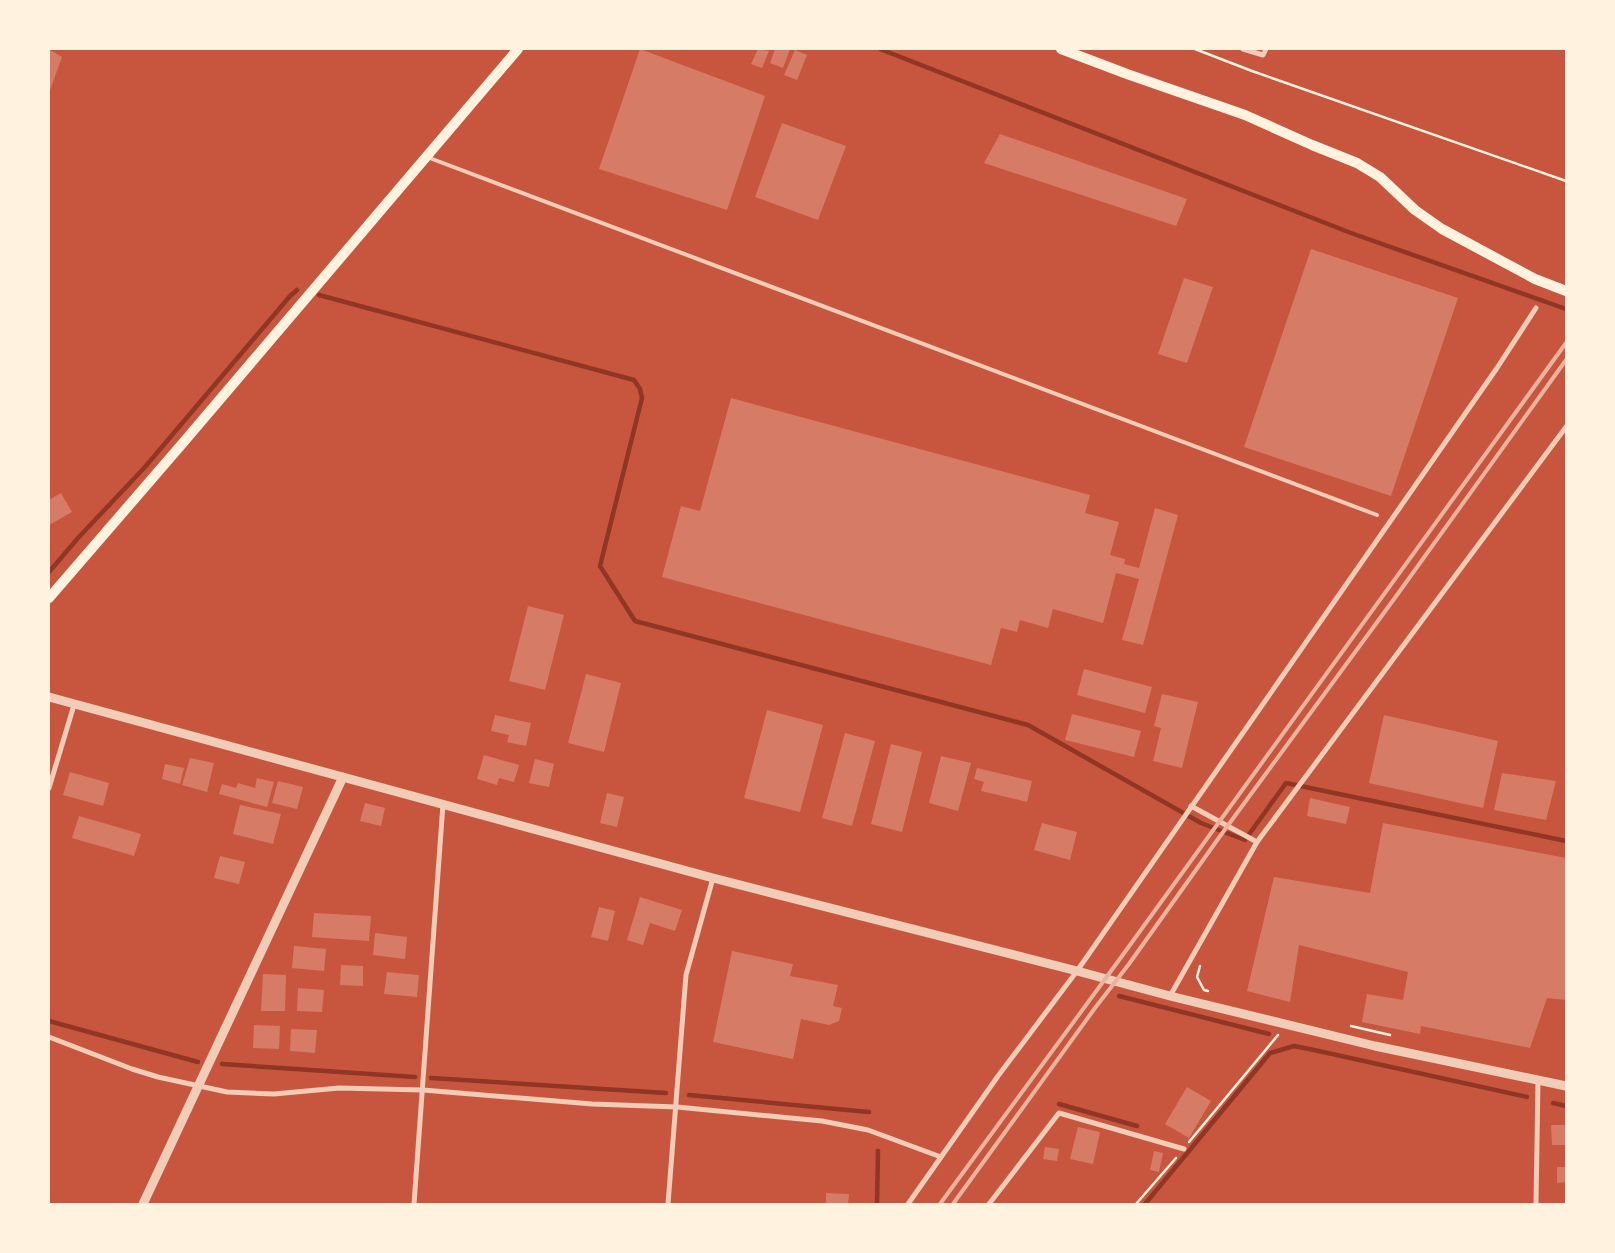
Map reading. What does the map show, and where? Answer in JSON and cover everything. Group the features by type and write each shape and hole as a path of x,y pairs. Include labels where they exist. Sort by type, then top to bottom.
{"main road":[{"path":"1061,49 1245,115 1357,163 1380,177 1415,210 1442,229 1535,279 1566,292"},
{"path":"49,598 427,157 515,50"}],"street":[{"path":"1243,49 1263,55 1266,49"},
{"path":"908,1204 998,1076 1077,971 1486,384 1536,308"},
{"path":"1170,996 1257,842 1566,427"},
{"path":"49,697 713,878 1170,996 1374,1046 1566,1086"},
{"path":"49,788 74,705"},
{"path":"143,1204 343,777"},
{"path":"414,1204 443,804"},
{"path":"1191,806 1257,842"},
{"path":"668,1204 686,975 713,878"},
{"path":"49,1036 132,1069 158,1077 227,1092 274,1094 339,1088 423,1090 592,1104 676,1108 822,1121 868,1130 941,1157"},
{"path":"1536,1204 1538,1081"},
{"path":"990,1204 1059,1113 1184,1149"}],"lane":[{"path":"427,157 1377,515"}],"path":[{"path":"1195,49 1252,71 1566,181"},
{"path":"1202,958 1198,977 1204,990 1210,992"},
{"path":"1136,1204 1287,1024"},
{"path":"1348,1026 1396,1037"}],"building":[{"path":"49,49 62,57 49,93"},
{"path":"640,49 765,96 727,210 599,169"},
{"path":"758,49 769,51 762,68 751,64"},
{"path":"775,49 790,49 783,68 770,63"},
{"path":"795,50 807,55 797,80 784,75"},
{"path":"782,123 846,146 818,220 755,197"},
{"path":"1000,134 1187,199 1176,226 984,163"},
{"path":"1311,249 1458,298 1391,496 1244,447"},
{"path":"1184,278 1213,287 1187,363 1158,354"},
{"path":"731,398 1090,495 1085,513 1119,522 1110,555 1125,559 1124,564 1139,568 1155,508 1178,515 1143,645 1122,640 1139,579 1116,573 1103,623 1053,609 1048,628 1020,620 1017,632 1001,628 991,665 662,577 681,506 700,511"},
{"path":"61,493 72,512 49,525 49,500"},
{"path":"528,606 564,615 545,690 509,681"},
{"path":"1084,669 1152,687 1145,713 1077,695"},
{"path":"586,674 621,683 604,752 568,743"},
{"path":"1162,694 1198,702 1182,768 1153,761 1161,728 1154,726"},
{"path":"767,710 823,725 800,812 744,798"},
{"path":"1072,714 1141,731 1134,757 1065,740"},
{"path":"495,715 531,723 526,746 507,742 509,735 491,731"},
{"path":"1384,715 1498,741 1483,808 1369,783"},
{"path":"845,733 875,741 852,826 822,818"},
{"path":"891,744 922,752 902,832 871,824"},
{"path":"484,755 519,765 514,782 499,778 497,785 477,779"},
{"path":"941,756 971,763 958,811 929,803"},
{"path":"190,758 214,763 207,792 182,785"},
{"path":"535,759 554,764 549,787 529,783"},
{"path":"165,764 184,768 180,784 162,779"},
{"path":"977,768 1032,781 1027,802 981,791 984,782 974,779"},
{"path":"70,772 109,783 103,806 63,795"},
{"path":"1502,773 1556,781 1546,820 1494,810"},
{"path":"257,778 274,782 267,807 219,794 222,784 236,788 238,783 255,788"},
{"path":"278,781 303,787 297,809 272,803"},
{"path":"607,793 624,797 617,827 600,823"},
{"path":"1310,798 1350,807 1346,824 1307,816"},
{"path":"365,803 385,808 381,826 360,821"},
{"path":"240,805 281,814 273,844 233,834"},
{"path":"79,816 141,834 134,856 72,838"},
{"path":"1042,823 1077,832 1070,860 1034,850"},
{"path":"1383,823 1566,858 1566,1000 1547,998 1530,1048 1421,1026 1420,1034 1362,1022 1367,994 1403,1000 1408,972 1299,945 1290,1002 1247,991 1274,877 1370,893"},
{"path":"220,856 245,862 239,884 214,878"},
{"path":"640,897 682,910 675,931 650,923 643,945 627,940"},
{"path":"599,907 615,911 608,941 591,937"},
{"path":"314,913 371,916 369,941 312,937"},
{"path":"375,933 407,937 405,959 373,955"},
{"path":"294,946 326,949 324,971 292,968"},
{"path":"732,951 793,964 790,976 838,985 833,1006 842,1008 839,1021 829,1025 801,1019 793,1059 713,1042"},
{"path":"341,965 363,966 363,986 340,985"},
{"path":"387,972 419,975 417,997 384,994"},
{"path":"263,974 286,975 285,1011 261,1011"},
{"path":"298,988 324,990 322,1012 297,1011"},
{"path":"254,1025 280,1026 279,1049 253,1048"},
{"path":"291,1029 317,1030 315,1053 290,1051"},
{"path":"1187,1087 1211,1101 1189,1138 1165,1124"},
{"path":"1551,1125 1566,1125 1566,1145 1552,1145"},
{"path":"1078,1127 1100,1132 1093,1164 1070,1159"},
{"path":"1045,1147 1059,1149 1057,1161 1043,1159"},
{"path":"1154,1151 1163,1153 1159,1172 1150,1170"},
{"path":"1557,1167 1566,1167 1566,1182 1557,1183"},
{"path":"826,1193 849,1194 848,1204 826,1204"}],"waterway":[{"path":"880,49 1351,233 1566,309"},
{"path":"49,572 78,538 145,467 297,290"},
{"path":"319,295 634,380 640,389 642,398 600,566 635,621 1028,725 1201,823 1245,840 1286,783 1566,841"},
{"path":"1119,996 1269,1034"},
{"path":"49,1021 198,1062"},
{"path":"1145,1204 1270,1053 1294,1046 1527,1097"},
{"path":"222,1064 415,1077"},
{"path":"431,1078 666,1093"},
{"path":"689,1095 869,1112"},
{"path":"1553,1103 1566,1106"},
{"path":"1059,1104 1137,1126"},
{"path":"877,1204 878,1151"}],"railway":[{"path":"940,1204 1566,343"},
{"path":"953,1204 1566,360"}]}
